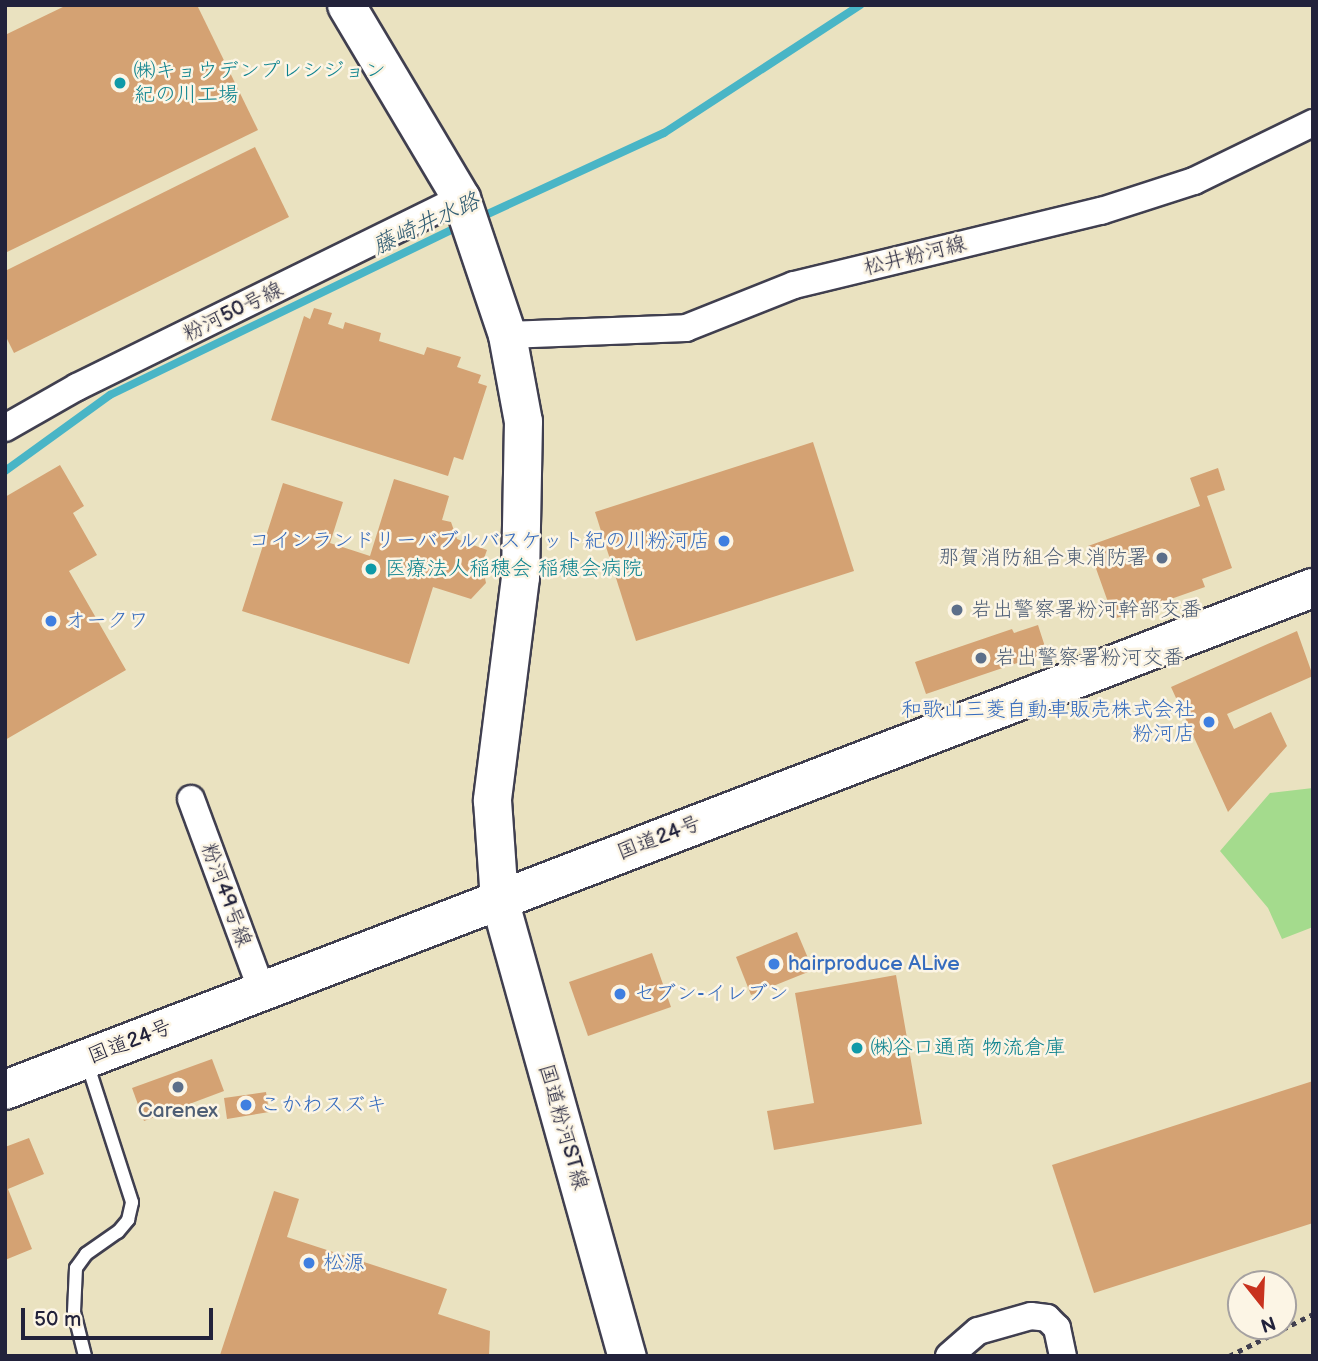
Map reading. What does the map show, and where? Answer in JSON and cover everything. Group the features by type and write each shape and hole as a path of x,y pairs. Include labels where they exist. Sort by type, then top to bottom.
{"highway":[{"name":"国道24号","path":"5,1090 1313,588"}],"street":[{"name":"国道粉河ST線","path":"346,5 467,211 507,335 523,421 520,577 492,800 499,899 627,1356"},
{"name":"松井粉河線","path":"507,335 686,328 794,285 1101,211 1194,181 1313,123"},
{"name":"粉河50号線","path":"5,428 77,387 467,211"},
{"name":"粉河49号線","path":"191,799 261,991"},
{"path":"949,1356 978,1331 1031,1315 1047,1318 1057,1328 1063,1356"}],"lane":[{"path":"85,1356 74,1312 76,1268 86,1254 118,1232 128,1220 132,1202 86,1059"}],"path":[{"path":"1229,1356 1313,1314"}],"green space":[{"path":"1313,788 1313,927 1282,939 1268,908 1220,851 1270,793"}],"building":[{"name":"㈱キョウデンプレシジョン 紀の川工場","path":"67,5 197,5 258,130 5,253 5,35"},
{"name":"㈱キョウデンプレシジョン 紀の川工場","path":"255,147 289,217 14,353 5,335 5,271"},
{"path":"314,308 332,313 328,324 343,329 345,322 381,333 379,341 424,355 427,347 461,357 457,367 481,375 478,383 487,386 463,460 454,457 448,476 271,420 304,316 310,319"},
{"name":"コインランドリーバブルバスケット紀の川粉河店","path":"813,442 854,571 636,641 595,512"},
{"name":"オークワ","path":"60,465 84,506 73,513 97,555 69,571 126,670 5,740 5,497"},
{"path":"1218,468 1225,490 1207,496 1232,568 1202,579 1205,587 1114,619 1088,546 1200,506 1190,478"},
{"name":"医療法人稲穂会 稲穂会病院","path":"394,479 449,496 442,520 451,522 457,539 487,550 482,564 486,583 471,599 433,587 409,664 242,611 283,483 343,502 330,543 370,556"},
{"name":"岩出警察署粉河交番","path":"1038,625 1047,653 926,694 915,662 1012,629 1014,633"},
{"name":"和歌山三菱自動車販売株式会社 粉河店","path":"1297,631 1313,676 1227,714 1234,729 1271,712 1287,746 1228,812 1171,687"},
{"name":"hairproduce ALive","path":"797,932 813,970 751,995 736,957"},
{"name":"セブン-イレブン","path":"652,953 671,1007 588,1036 569,982"},
{"name":"㈱谷口通商 物流倉庫","path":"896,975 922,1124 774,1150 767,1111 814,1103 795,993"},
{"path":"212,1059 224,1091 144,1121 132,1088"},
{"path":"1313,1081 1313,1223 1094,1293 1052,1165"},
{"name":"こかわスズキ","path":"266,1092 269,1112 227,1119 224,1098"},
{"path":"29,1138 44,1174 8,1189 32,1249 5,1260 5,1147"},
{"name":"松源","path":"274,1191 299,1199 287,1237 447,1289 438,1314 490,1331 489,1356 220,1355"}],"waterway":[{"name":"藤崎井水路","path":"479,218 664,133 860,5"},
{"name":"藤崎井水路","path":"5,471 110,395 460,226"}],"place":[{"name":"㈱キョウデンプレシジョン 紀の川工場","path":"120,83"},
{"name":"コインランドリーバブルバスケット紀の川粉河店","path":"724,541"},
{"name":"那賀消防組合東消防署","path":"1162,558"},
{"name":"医療法人稲穂会 稲穂会病院","path":"371,569"},
{"name":"岩出警察署粉河幹部交番","path":"957,610"},
{"name":"オークワ","path":"51,621"},
{"name":"岩出警察署粉河交番","path":"981,658"},
{"name":"和歌山三菱自動車販売株式会社 粉河店","path":"1209,722"},
{"name":"hairproduce ALive","path":"774,964"},
{"name":"セブン-イレブン","path":"620,994"},
{"name":"㈱谷口通商 物流倉庫","path":"857,1048"},
{"name":"Carenex","path":"178,1087"},
{"name":"こかわスズキ","path":"246,1105"},
{"name":"松源","path":"309,1263"}]}
